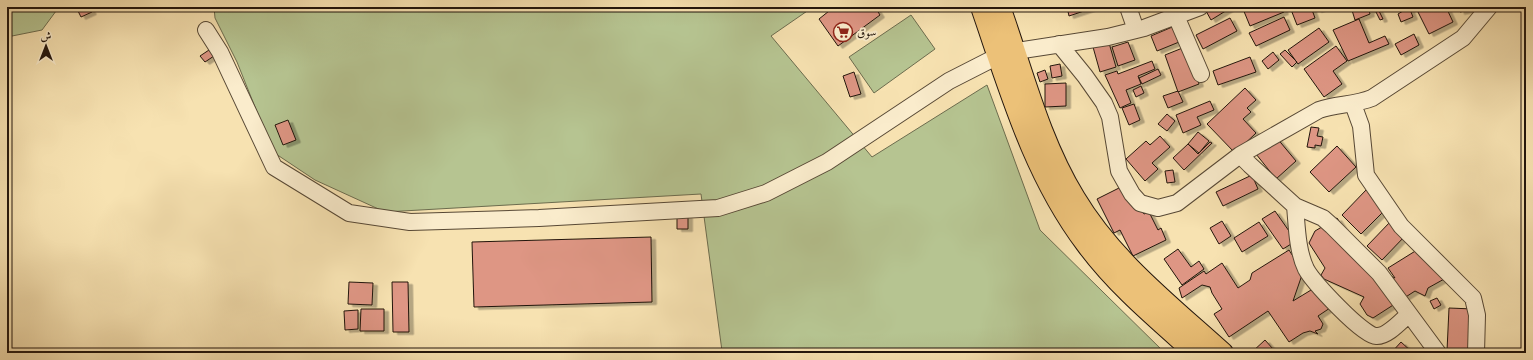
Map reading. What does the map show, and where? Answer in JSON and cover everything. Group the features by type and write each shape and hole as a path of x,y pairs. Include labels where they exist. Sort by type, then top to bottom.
{"main road":[{"path":"981,7 1007,54 1046,141 1075,199 1126,266 1223,353"},
{"path":"1000,7 1007,54 1038,165 1068,217 1086,244 1106,268 1160,322 1195,353"}],"street":[{"path":"1128,7 1136,30"},
{"path":"206,30 220,52 274,166 349,213 410,222 539,218 718,208 766,193 827,162 949,81 1007,54 1059,44 1108,37 1136,30 1200,7"},
{"path":"1059,44 1085,76 1104,104 1110,117 1119,170 1132,194 1140,203 1158,208 1177,203 1240,155 1319,110 1329,107 1353,104 1372,98 1464,38 1489,7"},
{"path":"1176,16 1201,74"},
{"path":"1353,104 1360,126 1366,175 1401,226 1473,298 1478,315 1476,353"},
{"path":"1240,155 1295,206 1316,215 1332,226 1379,273 1438,353"},
{"path":"1295,206 1298,236 1307,270 1357,326 1371,336 1378,337 1409,314"}],"green space":[{"path":"7,7 59,7 42,30 7,37"},
{"path":"214,7 813,7 771,36 872,157 987,85 1040,230 1165,353 703,353 722,351 701,194 385,212 315,180 273,152 237,62 215,18"},
{"path":"911,15 935,49 874,93 849,57"}],"building":[{"path":"80,7 89,7 92,12 81,17 78,11 81,9"},
{"name":"سوق","path":"834,7 875,7 880,15 838,46 819,19"},
{"path":"1067,7 1096,7 1069,16"},
{"path":"1213,7 1232,7 1211,20 1206,11"},
{"path":"1249,7 1282,7 1284,12 1250,26 1243,9"},
{"path":"1290,7 1311,7 1315,18 1297,25"},
{"path":"1316,7 1326,7 1317,10"},
{"path":"1351,7 1368,7 1370,14 1355,20"},
{"path":"1368,7 1377,7 1383,19 1380,20 1374,8 1370,11"},
{"path":"1401,7 1409,7 1413,17 1401,22 1398,14 1403,11"},
{"path":"1446,7 1453,22 1429,34 1416,8"},
{"path":"1459,7 1470,7 1470,10 1460,12"},
{"path":"1284,17 1290,30 1256,46 1249,33"},
{"path":"1230,18 1237,31 1203,49 1196,35"},
{"path":"1359,19 1369,43 1385,36 1389,44 1348,61 1333,30"},
{"path":"1177,25 1184,40 1157,51 1151,36"},
{"path":"1319,28 1329,42 1298,64 1288,50"},
{"path":"1414,34 1419,45 1401,55 1395,44"},
{"path":"1128,42 1135,60 1118,66 1112,47"},
{"path":"1109,43 1116,67 1100,72 1093,47"},
{"path":"1336,46 1347,61 1333,71 1342,84 1324,97 1304,69"},
{"path":"1185,47 1199,84 1178,92 1165,55"},
{"path":"209,50 214,56 205,62 200,56"},
{"path":"1285,50 1297,62 1292,67 1280,54"},
{"path":"1273,52 1279,60 1268,69 1262,61"},
{"path":"1250,57 1256,72 1218,85 1213,71"},
{"path":"1152,61 1155,69 1138,76 1141,84 1126,90 1131,103 1120,108 1105,75 1117,71 1118,74"},
{"path":"1060,64 1062,76 1052,78 1050,66"},
{"path":"1158,69 1161,75 1142,84 1139,78"},
{"path":"1045,70 1048,79 1040,82 1037,73"},
{"path":"854,72 861,94 850,97 843,76"},
{"path":"1066,83 1066,106 1045,107 1045,84"},
{"path":"1141,86 1144,93 1136,97 1133,90"},
{"path":"1245,88 1256,100 1247,108 1251,112 1243,119 1256,133 1235,153 1207,124"},
{"path":"1178,91 1183,102 1168,108 1163,96"},
{"path":"1210,101 1214,110 1197,117 1201,125 1183,133 1176,115"},
{"path":"1134,104 1140,120 1129,125 1122,108"},
{"path":"1167,114 1175,121 1167,131 1158,124"},
{"path":"288,120 296,140 283,145 275,125"},
{"path":"1311,127 1319,128 1317,136 1323,137 1321,146 1315,145 1315,148 1307,147"},
{"path":"1198,132 1209,141 1199,153 1188,144"},
{"path":"1160,136 1170,147 1152,163 1158,169 1145,181 1126,159 1146,141 1150,145"},
{"path":"1276,137 1296,161 1276,179 1256,154"},
{"path":"1210,142 1212,143 1184,170 1173,158 1188,144 1198,154"},
{"path":"1337,146 1356,167 1329,192 1310,172"},
{"path":"1173,170 1175,182 1167,183 1165,171"},
{"path":"1252,175 1258,189 1223,206 1216,192"},
{"path":"1125,185 1144,214 1149,212 1158,230 1161,228 1166,240 1133,256 1120,230 1114,233 1097,199"},
{"path":"1367,189 1387,208 1361,234 1342,215"},
{"path":"1275,211 1296,241 1283,249 1262,219"},
{"path":"677,216 688,216 688,229 677,229"},
{"path":"1337,218 1347,233 1340,246 1353,238 1382,272 1395,278 1388,268 1425,245 1446,278 1428,288 1425,296 1415,291 1373,318 1367,315 1360,304 1364,297 1324,279 1321,275 1325,268 1309,243 1315,231"},
{"path":"1222,221 1231,236 1219,244 1210,228"},
{"path":"1391,221 1406,235 1382,260 1367,246"},
{"path":"1259,222 1268,236 1242,252 1234,238"},
{"path":"651,237 652,302 474,307 472,242"},
{"path":"1178,249 1191,267 1199,261 1204,269 1182,285 1164,259"},
{"path":"1289,250 1303,272 1293,301 1316,287 1330,308 1318,316 1323,324 1321,329 1315,331 1318,334 1310,331 1303,333 1289,342 1268,311 1229,337 1214,314 1222,309 1210,287 1202,285 1182,298 1179,288 1204,271 1206,274 1222,263 1238,288 1250,280 1252,273"},
{"path":"349,282 373,283 372,305 348,304"},
{"path":"392,282 408,282 409,332 393,332"},
{"path":"1437,298 1441,305 1434,309 1430,301"},
{"path":"1449,308 1473,309 1471,352 1447,351"},
{"path":"361,309 384,309 384,331 360,331"},
{"path":"358,310 358,329 345,330 344,311"},
{"path":"1265,340 1273,349 1268,353 1252,352"},
{"path":"1401,342 1413,353 1391,353"}],"place":[{"name":"سوق","path":"843,32"}]}
